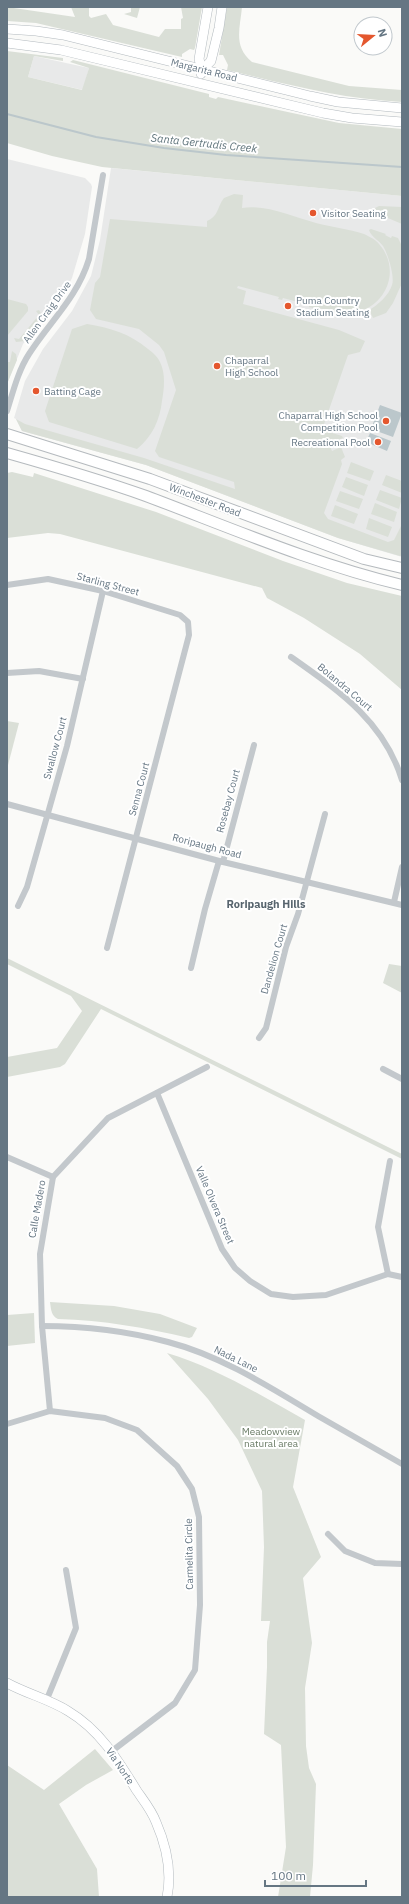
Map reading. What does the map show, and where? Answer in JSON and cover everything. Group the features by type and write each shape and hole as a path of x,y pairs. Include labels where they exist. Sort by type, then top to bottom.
{"main road":[{"path":"199,83 202,70 199,59 208,7"},
{"path":"202,70 211,61 219,28 222,7"},
{"name":"Margarita Road","path":"7,29 63,35 317,98 338,102 402,108"},
{"name":"Margarita Road","path":"7,43 62,50 323,113 352,118 402,122"},
{"name":"Winchester Road","path":"7,434 150,479 364,559 402,568"},
{"name":"Winchester Road","path":"7,453 144,496 358,574 402,585"},
{"name":"Via Norte","path":"7,1683 20,1690 47,1699 68,1711 88,1725 112,1751 156,1821 165,1847 169,1871 167,1897"}],"street":[{"name":"Allen Craig Drive","path":"7,411 17,379 29,355 66,306 81,282 89,258 103,175"},
{"name":"Starling Street","path":"7,585 48,579 103,592 180,615 188,622 189,635"},
{"name":"Swallow Court","path":"18,906 27,887 67,746 103,592"},
{"name":"Senna Court","path":"107,948 189,635"},
{"name":"Bolandra Court","path":"291,658 322,679 362,712 377,729 389,748 402,780"},
{"path":"7,673 39,671 83,679"},
{"name":"Rosebay Court","path":"191,968 205,909 221,861 254,745"},
{"name":"Roripaugh Road","path":"7,804 221,861 402,905"},
{"name":"Dandelion Court","path":"259,1038 266,1028 286,947 307,882 325,814"},
{"path":"394,902 402,867"},
{"name":"Calle Madero","path":"50,1411 42,1326 40,1254 53,1177 108,1118 207,1067"},
{"path":"383,1069 402,1079"},
{"name":"Valle Olvera Street","path":"157,1093 222,1249 235,1268 250,1281 271,1294 293,1297 326,1295 388,1274"},
{"path":"7,1157 53,1177"},
{"path":"390,1161 378,1227 388,1274 402,1277"},
{"name":"Nada Lane","path":"42,1326 79,1326 142,1336 169,1342 203,1355 232,1368 279,1393 402,1464"},
{"name":"Carmelita Circle","path":"7,1424 50,1411 105,1418 137,1430 177,1466 192,1489 199,1517 200,1605 195,1670 175,1703 112,1751"},
{"path":"328,1534 345,1551 375,1563 402,1564"},
{"path":"47,1699 76,1628 66,1570"}],"shaded area":[{"path":"34,56 89,68 83,90 28,77"},
{"path":"7,159 85,178 92,187 85,234 72,278 60,301 23,344 7,384"},
{"name":"Chaparral High School","path":"111,168 402,196 402,557 338,538 146,465 22,431 14,418 25,381 43,349 72,311 91,276 100,240"},
{"name":"Chaparral High School Competition Pool","path":"380,405 402,413 393,437 371,429"},
{"name":"Recreational Pool","path":"370,433 391,441 387,451 366,442"}],"green space":[{"path":"7,7 75,17 71,7 89,7 89,16 91,18 106,14 113,25 159,37 165,29 181,29 181,19 183,18 181,7 202,7 195,48 194,50 190,49 182,54 182,57 36,23 7,21"},
{"path":"131,7 140,7 137,18 124,14 131,12"},
{"path":"227,7 242,7 239,30 240,43 242,50 252,62 349,86 402,90 402,102 358,98 336,94 227,70 228,65 223,55 219,55"},
{"path":"7,51 63,58 63,61 34,56 28,77 82,90 89,68 70,62 73,60 209,94 209,97 216,99 218,97 339,123 402,129 402,196 102,167 52,156 7,143"},
{"path":"234,194 243,195 242,208 251,207 270,209 316,223 364,234 377,242 386,254 390,276 382,296 365,310 353,313 338,313 313,308 309,307 309,305 283,298 282,300 278,299 279,297 238,286 237,288 246,291 243,304 339,330 365,341 360,352 348,355 323,427 326,431 342,436 343,438 329,444 332,451 341,447 345,457 341,460 342,464 324,513 328,519 388,542 394,540 402,524 402,555 400,556 338,538 146,465 22,431 16,419 25,424 144,458 235,489 234,482 159,457 155,451 176,390 164,352 159,345 139,329 96,319 90,310 95,283 100,277 110,219 207,227 207,221 214,217 224,198"},
{"path":"379,206 402,207 402,224 376,213 375,208"},
{"path":"371,229 386,234 385,235 391,238 392,236 398,238 402,246 402,283 393,303 386,313 373,318 369,310 386,296 391,289 393,281 387,254 383,246 373,237 369,230"},
{"path":"7,299 26,304 28,311 7,336"},
{"path":"39,310 43,317 25,341 16,342 14,338 19,339 39,315 36,311"},
{"path":"87,324 111,329 141,343 155,355 162,367 164,387 159,415 151,434 137,449 49,422 45,411 72,329"},
{"path":"12,351 16,354 17,360 7,384 7,362 10,362"},
{"path":"351,462 374,471 370,481 347,473"},
{"path":"12,472 33,477 34,473 156,512 283,561 347,583 402,596 402,690 360,654 304,618 267,598 262,588 60,534 48,533 7,538 7,473"},
{"path":"386,475 402,481 402,493 382,485"},
{"path":"346,477 368,485 364,496 342,487"},
{"path":"380,490 402,498 399,509 376,500"},
{"path":"340,491 363,499 359,509 336,501"},
{"path":"375,503 397,512 394,522 371,514"},
{"path":"335,505 358,514 354,524 331,516"},
{"path":"369,518 392,527 388,537 366,529"},
{"path":"7,721 19,723 7,769"},
{"path":"7,958 402,1154 402,1159 101,1009 65,1064 60,1067 7,1077 7,1057 57,1048 82,1011 71,996 7,964"},
{"path":"389,964 402,966 402,993 383,983"},
{"path":"50,1302 114,1306 160,1314 197,1328 192,1337 189,1338 124,1325 58,1319 51,1310"},
{"path":"34,1313 35,1343 7,1346 7,1315"},
{"name":"Meadowview natural area","path":"167,1353 221,1374 305,1420 293,1487 321,1557 303,1578 312,1643 305,1688 306,1746 309,1768 316,1784 313,1865 310,1897 278,1897 286,1847 281,1745 264,1734 267,1642 270,1621 261,1621 264,1547 262,1491 238,1440 208,1399"},
{"path":"95,1749 113,1770 86,1785 59,1804 97,1869 99,1897 7,1897 7,1765 44,1790"}],"waterway":[{"name":"Santa Gertrudis Creek","path":"7,114 96,137 164,148 226,155 402,167"}],"place":[{"name":"Visitor Seating","path":"313,213"},
{"name":"Puma Country Stadium Seating","path":"288,306"},
{"name":"Chaparral High School","path":"217,366"},
{"name":"Batting Cage","path":"36,391"},
{"name":"Chaparral High School Competition Pool","path":"386,421"},
{"name":"Recreational Pool","path":"378,442"}],"district":[{"name":"Roripaugh Hills","path":"266,904"}]}
